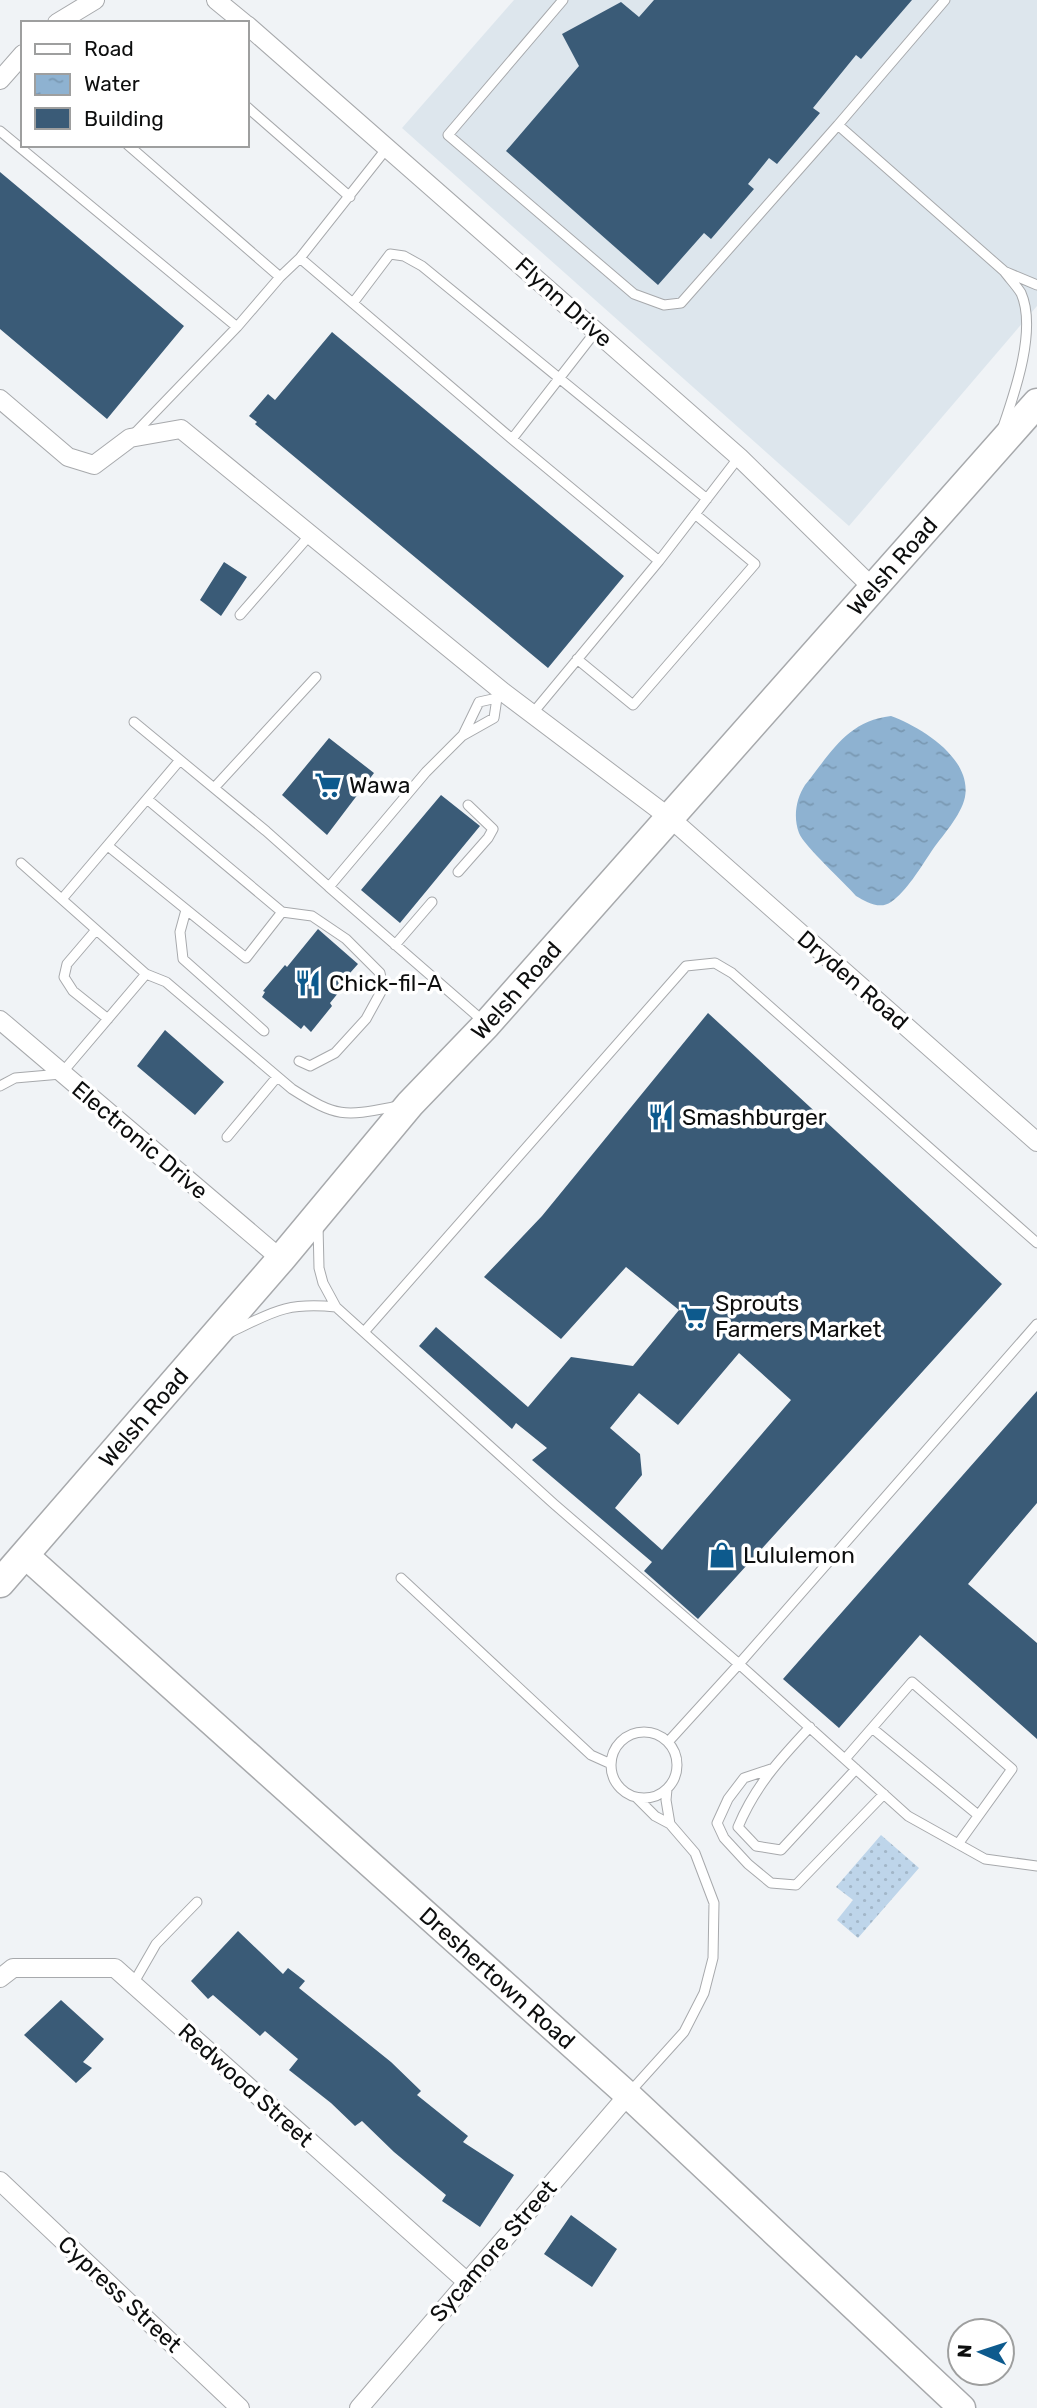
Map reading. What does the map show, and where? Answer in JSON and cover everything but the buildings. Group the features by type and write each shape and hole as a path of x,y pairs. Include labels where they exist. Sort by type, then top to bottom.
{"main road":[{"name":"Welsh Road","path":"0,1583 281,1259 410,1104 486,1025 1037,403"},
{"name":"Dreshertown Road","path":"24,1555 628,2095 962,2408"}],"street":[{"path":"60,21 94,0"},
{"name":"Flynn Drive","path":"216,0 241,21"},
{"name":"Flynn Drive","path":"248,27 738,457 873,588"},
{"path":"0,80 21,56"},
{"path":"0,399 68,457 94,465 130,438 181,429 499,694 532,714 670,818"},
{"name":"Dryden Road","path":"670,818 1037,1142"},
{"name":"Electronic Drive","path":"0,1020 281,1259"},
{"name":"Redwood Street","path":"0,1978 13,1968 115,1968 466,2281"},
{"name":"Sycamore Street","path":"359,2408 628,2095"},
{"name":"Cypress Street","path":"0,2181 240,2408"}],"lane":[{"path":"563,0 448,135 634,293 664,305 681,303 945,0"},
{"path":"248,108 350,197"},
{"path":"838,125 1004,271 1022,295 1028,317 1027,353 993,452"},
{"path":"0,131 237,327"},
{"path":"130,147 280,277"},
{"path":"130,438 300,258 387,148"},
{"path":"353,303 390,254 404,256 422,266 707,499"},
{"path":"300,258 659,561"},
{"path":"1004,271 1037,285"},
{"path":"512,439 596,331"},
{"path":"532,714 659,561 738,457"},
{"path":"577,659 633,705 755,564 695,514"},
{"path":"240,615 310,535"},
{"path":"214,788 316,677"},
{"path":"462,736 479,702 499,694"},
{"path":"329,887 426,772 462,736 494,718 499,694"},
{"path":"134,722 214,788 486,1025"},
{"path":"62,899 180,760"},
{"path":"147,799 282,912 312,916 346,939 380,973 383,988 366,1019 335,1053 310,1066 299,1060"},
{"path":"458,872 493,829 468,805"},
{"path":"108,846 246,958 282,912"},
{"path":"21,863 146,974 166,982 277,1077 315,1104 337,1113 354,1114 410,1104"},
{"path":"395,945 432,902"},
{"path":"186,910 180,932 183,959 264,1031"},
{"path":"96,930 67,964 64,977 73,991 108,1019"},
{"path":"364,1332 686,966 715,963 732,972 1037,1243"},
{"path":"0,1086 15,1079 61,1074 146,974"},
{"path":"227,1137 277,1077"},
{"path":"317,1215 319,1268 323,1283 336,1307 554,1504 739,1664 908,1816 985,1860 1036,1864"},
{"path":"209,1343 283,1308 300,1305 336,1307"},
{"path":"668,1742 1037,1324"},
{"path":"401,1578 590,1755 611,1764"},
{"path":"845,1759 912,1682 1012,1769 958,1844"},
{"path":"810,1727 771,1769 746,1809 738,1827 756,1846 781,1850 856,1769"},
{"path":"872,1728 978,1815"},
{"path":"628,2095 684,2032 704,1993 713,1958 714,1903 695,1853 670,1824 655,1816 636,1797 618,1785 611,1764 613,1753 627,1736 649,1732 668,1742 674,1751 677,1771 667,1789 666,1800 670,1824"},
{"path":"771,1769 744,1778 716,1823 724,1838 748,1864 771,1883 796,1885 884,1794"},
{"path":"636,1797 658,1795 667,1789"},
{"path":"133,1984 156,1944 197,1902"}],"shaded area":[{"path":"514,0 1037,0 1037,306 849,526 402,128"},
{"path":"881,1835 919,1868 858,1938 837,1920 853,1900 836,1887"}],"water":[{"path":"891,716 929,736 953,757 961,769 965,797 955,819 908,886 891,902 878,905 856,896 816,855 799,833 796,814 799,796 805,785 841,740 863,724"}],"place":[{"name":"Wawa","path":"328,785"},
{"name":"Chick-fil-A","path":"308,983"},
{"name":"Smashburger","path":"661,1117"},
{"name":"Sprouts Farmers Market","path":"694,1316"},
{"name":"Lululemon","path":"722,1555"}]}
